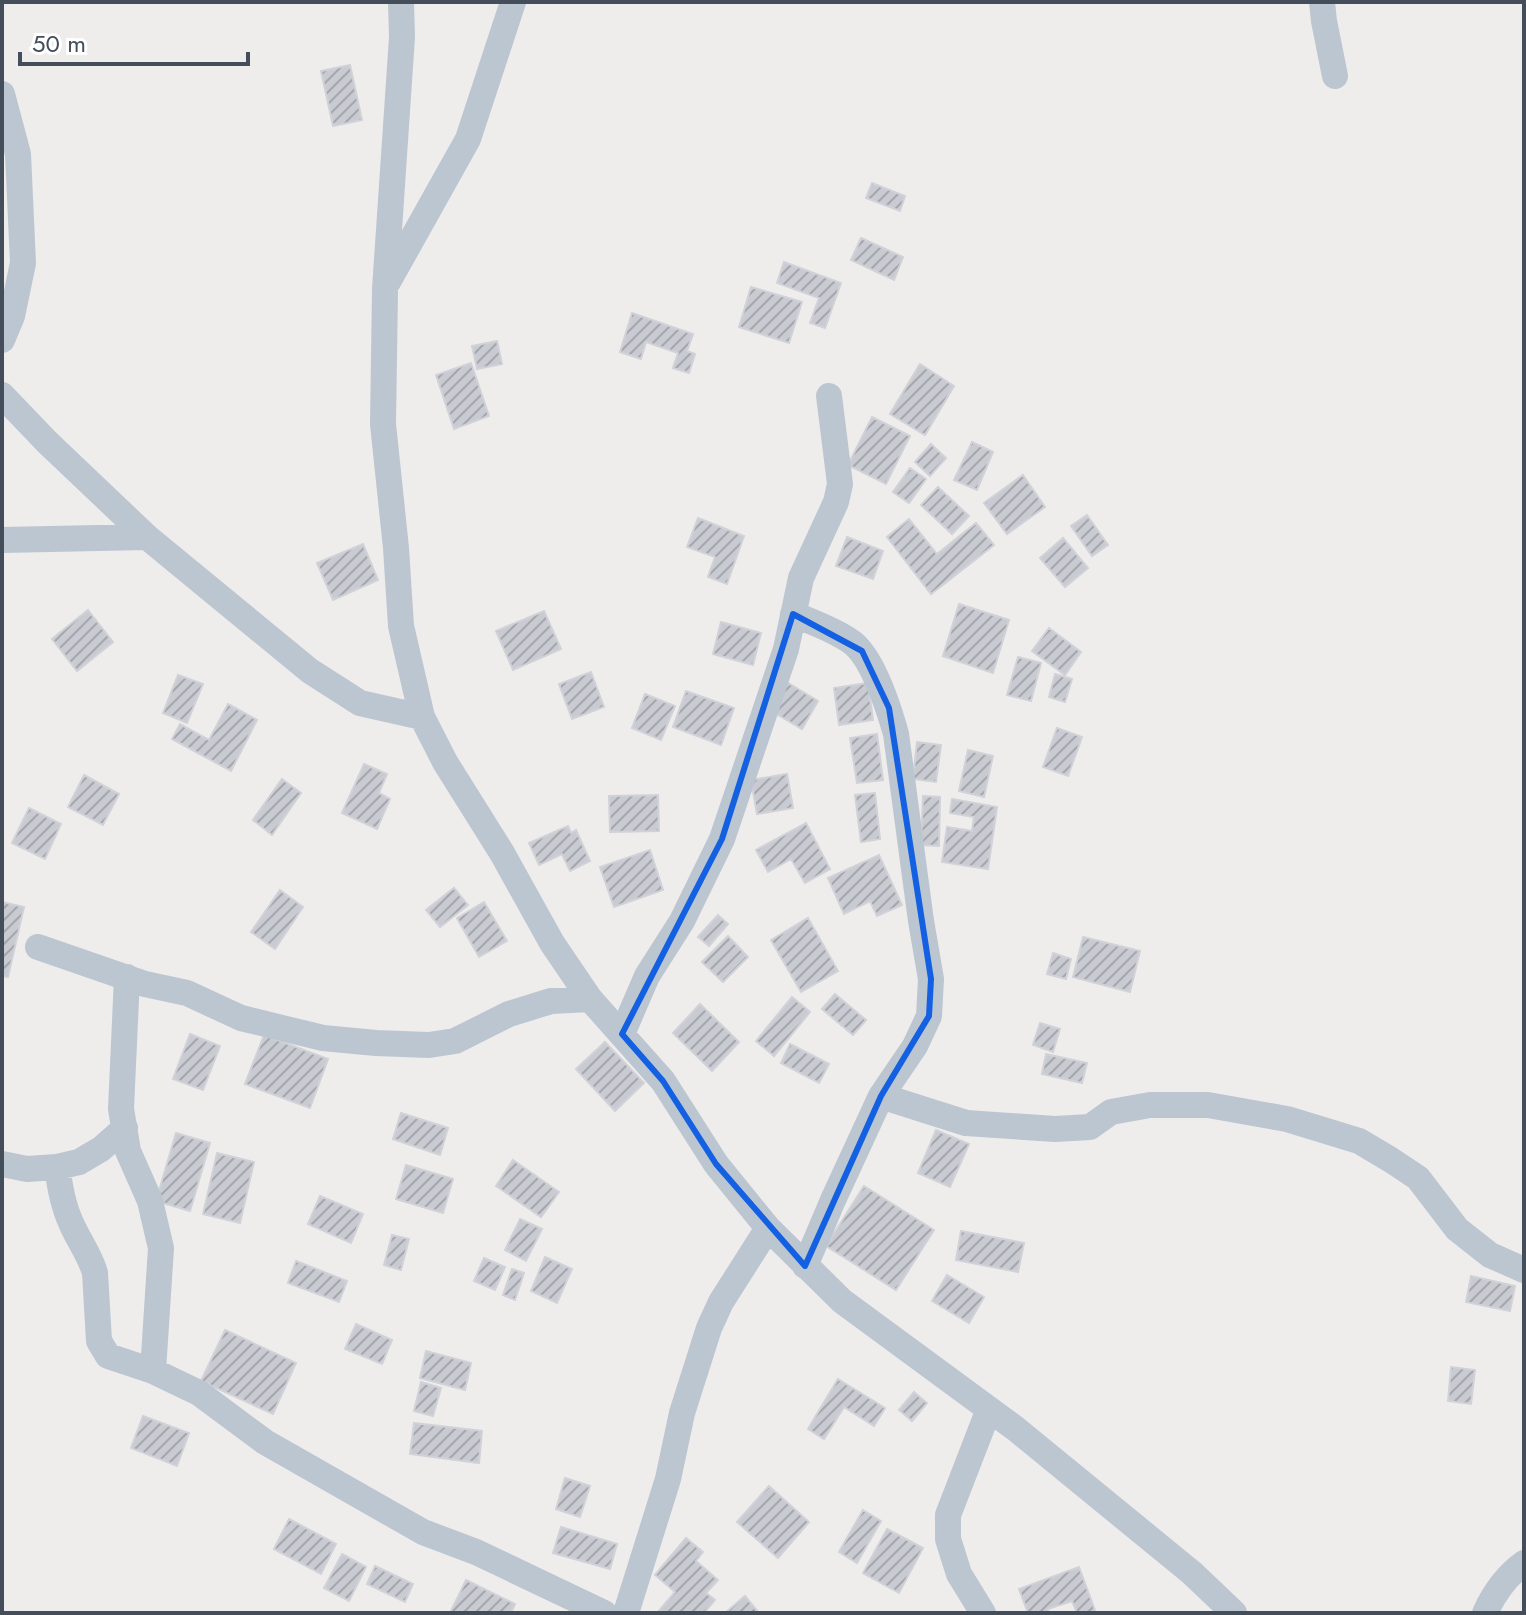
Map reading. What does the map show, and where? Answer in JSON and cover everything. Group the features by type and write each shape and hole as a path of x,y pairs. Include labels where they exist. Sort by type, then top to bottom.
{"street":[{"path":"401,2 402,37 385,289 383,424 401,626 422,717 445,762 502,853 552,943 590,999 663,1081 716,1164 768,1228 842,1301 1016,1429 1192,1573 1234,1613"},
{"path":"385,289 468,139 513,2"},
{"path":"1322,2 1335,76"},
{"path":"2,94 18,154 23,263 12,316 2,340"},
{"path":"2,395 147,537 310,671 360,703 422,717"},
{"path":"622,1034 647,976 682,921 722,839 786,649 801,578 836,502 840,484 829,396"},
{"path":"2,540 147,537"},
{"path":"793,614 850,641 862,651 889,708 896,734 931,979 929,1016 915,1046 881,1096 805,1266"},
{"path":"38,947 145,984 187,993 241,1018 323,1038 376,1043 429,1045 455,1041 509,1014 551,1001 590,999"},
{"path":"127,977 121,1109 128,1151 150,1201 161,1248 153,1371"},
{"path":"881,1096 966,1123 1055,1129 1090,1127 1111,1112 1150,1105 1208,1105 1287,1119 1359,1141 1391,1160 1418,1178 1457,1229 1490,1255 1524,1270"},
{"path":"2,1164 27,1169 79,1162 101,1149 125,1128"},
{"path":"57,1167 70,1223 93,1263 99,1341 108,1356 153,1371 199,1393 265,1442 423,1532 476,1552 604,1613"},
{"path":"626,1613 664,1495 682,1413 709,1328 721,1302 768,1228"},
{"path":"983,1613 959,1574 948,1539 948,1515 989,1409"},
{"path":"1485,1613 1492,1598 1513,1571 1524,1563"}],"highlighted area":[{"path":"793,614 862,651 889,708 931,979 929,1016 881,1096 805,1266 716,1164 663,1081 622,1034 722,839"}],"building":[{"path":"350,65 362,120 333,126 321,71"},
{"path":"872,183 905,196 900,211 866,198"},
{"path":"861,238 903,257 894,280 851,260"},
{"path":"784,262 841,283 825,328 810,323 819,298 777,283"},
{"path":"751,287 802,302 789,343 739,327"},
{"path":"632,313 693,334 687,351 695,354 689,373 673,368 678,353 646,342 641,359 620,352"},
{"path":"497,341 502,364 477,369 472,346"},
{"path":"471,363 489,416 454,429 436,375"},
{"path":"920,364 954,386 925,435 890,414"},
{"path":"872,417 910,436 886,484 848,465"},
{"path":"972,442 993,452 977,490 954,480"},
{"path":"931,444 946,458 930,476 915,462"},
{"path":"910,468 926,479 909,503 893,492"},
{"path":"1023,475 1045,507 1007,534 984,503"},
{"path":"938,487 969,516 952,534 921,505"},
{"path":"1087,515 1108,545 1092,556 1071,526"},
{"path":"698,518 744,536 727,584 708,577 715,557 687,547"},
{"path":"909,519 937,554 976,523 994,545 931,594 887,537"},
{"path":"847,537 883,551 873,579 836,566"},
{"path":"1063,538 1088,568 1065,587 1040,558"},
{"path":"363,544 378,580 333,600 317,563"},
{"path":"959,604 1009,620 993,673 943,656"},
{"path":"88,610 113,642 77,671 52,639"},
{"path":"544,611 561,649 513,670 496,631"},
{"path":"721,622 761,633 753,665 713,654"},
{"path":"1049,628 1081,652 1065,675 1032,651"},
{"path":"1018,657 1041,663 1031,701 1007,695"},
{"path":"591,672 604,707 572,719 559,684"},
{"path":"1055,674 1072,679 1065,702 1049,697"},
{"path":"178,675 203,684 187,723 163,713"},
{"path":"785,681 818,701 802,729 768,709"},
{"path":"868,683 873,720 839,725 834,688"},
{"path":"686,691 734,708 721,745 673,727"},
{"path":"645,694 675,706 661,740 632,728"},
{"path":"228,704 257,720 231,771 172,739 180,724 209,740"},
{"path":"1057,728 1082,737 1068,776 1043,767"},
{"path":"877,734 883,780 857,783 850,738"},
{"path":"917,742 941,745 936,782 913,779"},
{"path":"968,750 993,756 984,797 959,791"},
{"path":"364,764 387,774 379,793 390,799 377,829 342,813"},
{"path":"787,774 793,808 757,814 751,780"},
{"path":"84,775 119,794 103,825 68,807"},
{"path":"282,779 301,793 272,835 253,820"},
{"path":"875,793 880,839 861,842 855,795"},
{"path":"658,795 659,831 610,832 609,796"},
{"path":"923,796 940,797 939,846 921,845"},
{"path":"952,799 997,807 988,869 942,862 947,827 972,831 974,817 950,813"},
{"path":"29,808 61,824 45,859 12,843"},
{"path":"806,823 830,869 805,883 791,859 768,872 756,850"},
{"path":"568,826 571,833 576,830 590,861 570,871 562,854 539,865 529,843"},
{"path":"650,850 663,890 614,907 600,867"},
{"path":"879,855 902,905 877,916 870,901 844,914 828,878"},
{"path":"454,888 468,905 440,927 426,910"},
{"path":"280,890 303,907 275,949 251,932"},
{"path":"2,902 24,907 8,977 2,976"},
{"path":"484,902 507,941 479,957 457,918"},
{"path":"718,915 728,924 709,946 698,937"},
{"path":"808,918 838,971 801,992 771,940"},
{"path":"728,936 748,957 723,982 702,962"},
{"path":"1083,937 1140,951 1130,992 1073,977"},
{"path":"1053,953 1071,959 1066,979 1047,974"},
{"path":"835,994 866,1020 853,1035 822,1009"},
{"path":"792,997 810,1012 774,1056 756,1041"},
{"path":"700,1004 739,1042 712,1071 673,1033"},
{"path":"1040,1023 1060,1029 1053,1052 1033,1045"},
{"path":"190,1034 220,1046 203,1090 173,1079"},
{"path":"264,1035 328,1059 310,1108 245,1084"},
{"path":"605,1042 644,1083 615,1111 576,1069"},
{"path":"790,1044 829,1064 819,1083 781,1063"},
{"path":"1046,1054 1087,1063 1082,1083 1042,1074"},
{"path":"401,1113 448,1128 440,1155 393,1139"},
{"path":"936,1130 969,1144 950,1187 918,1173"},
{"path":"176,1133 210,1143 190,1211 156,1201"},
{"path":"217,1153 254,1162 240,1223 203,1214"},
{"path":"513,1160 559,1192 541,1217 496,1186"},
{"path":"406,1165 453,1179 443,1213 396,1199"},
{"path":"864,1186 934,1230 896,1290 826,1246"},
{"path":"320,1196 363,1214 351,1243 308,1224"},
{"path":"520,1219 542,1229 526,1261 505,1250"},
{"path":"961,1231 1024,1243 1018,1272 956,1260"},
{"path":"392,1235 409,1239 401,1270 384,1265"},
{"path":"545,1257 572,1269 557,1303 531,1291"},
{"path":"484,1258 505,1267 495,1290 474,1281"},
{"path":"296,1261 347,1281 339,1302 288,1283"},
{"path":"512,1269 524,1273 515,1300 503,1295"},
{"path":"947,1275 984,1297 969,1323 932,1301"},
{"path":"1471,1276 1515,1286 1510,1311 1466,1302"},
{"path":"356,1324 392,1340 382,1364 345,1349"},
{"path":"225,1330 296,1363 273,1414 201,1381"},
{"path":"426,1351 471,1363 465,1390 420,1378"},
{"path":"1451,1367 1475,1370 1471,1404 1448,1401"},
{"path":"838,1379 885,1408 874,1426 844,1407 824,1439 808,1429"},
{"path":"421,1382 441,1388 433,1416 414,1411"},
{"path":"914,1392 927,1403 912,1421 899,1410"},
{"path":"143,1416 189,1433 177,1466 131,1448"},
{"path":"414,1423 482,1431 479,1463 410,1454"},
{"path":"565,1478 590,1486 580,1517 556,1509"},
{"path":"769,1486 809,1522 778,1558 737,1522"},
{"path":"863,1510 881,1521 857,1563 839,1552"},
{"path":"289,1519 336,1544 321,1574 274,1549"},
{"path":"561,1527 617,1544 610,1569 553,1553"},
{"path":"887,1529 923,1548 899,1593 863,1573"},
{"path":"686,1538 703,1552 696,1561 718,1580 706,1593 715,1600 704,1613 660,1613 675,1592 655,1575"},
{"path":"342,1554 366,1567 349,1601 324,1588"},
{"path":"375,1566 413,1584 405,1602 367,1584"},
{"path":"1079,1567 1096,1613 1077,1613 1072,1601 1048,1609 1049,1613 1028,1613 1019,1589"},
{"path":"466,1580 515,1604 511,1613 450,1613"},
{"path":"745,1596 759,1613 725,1613"}]}
